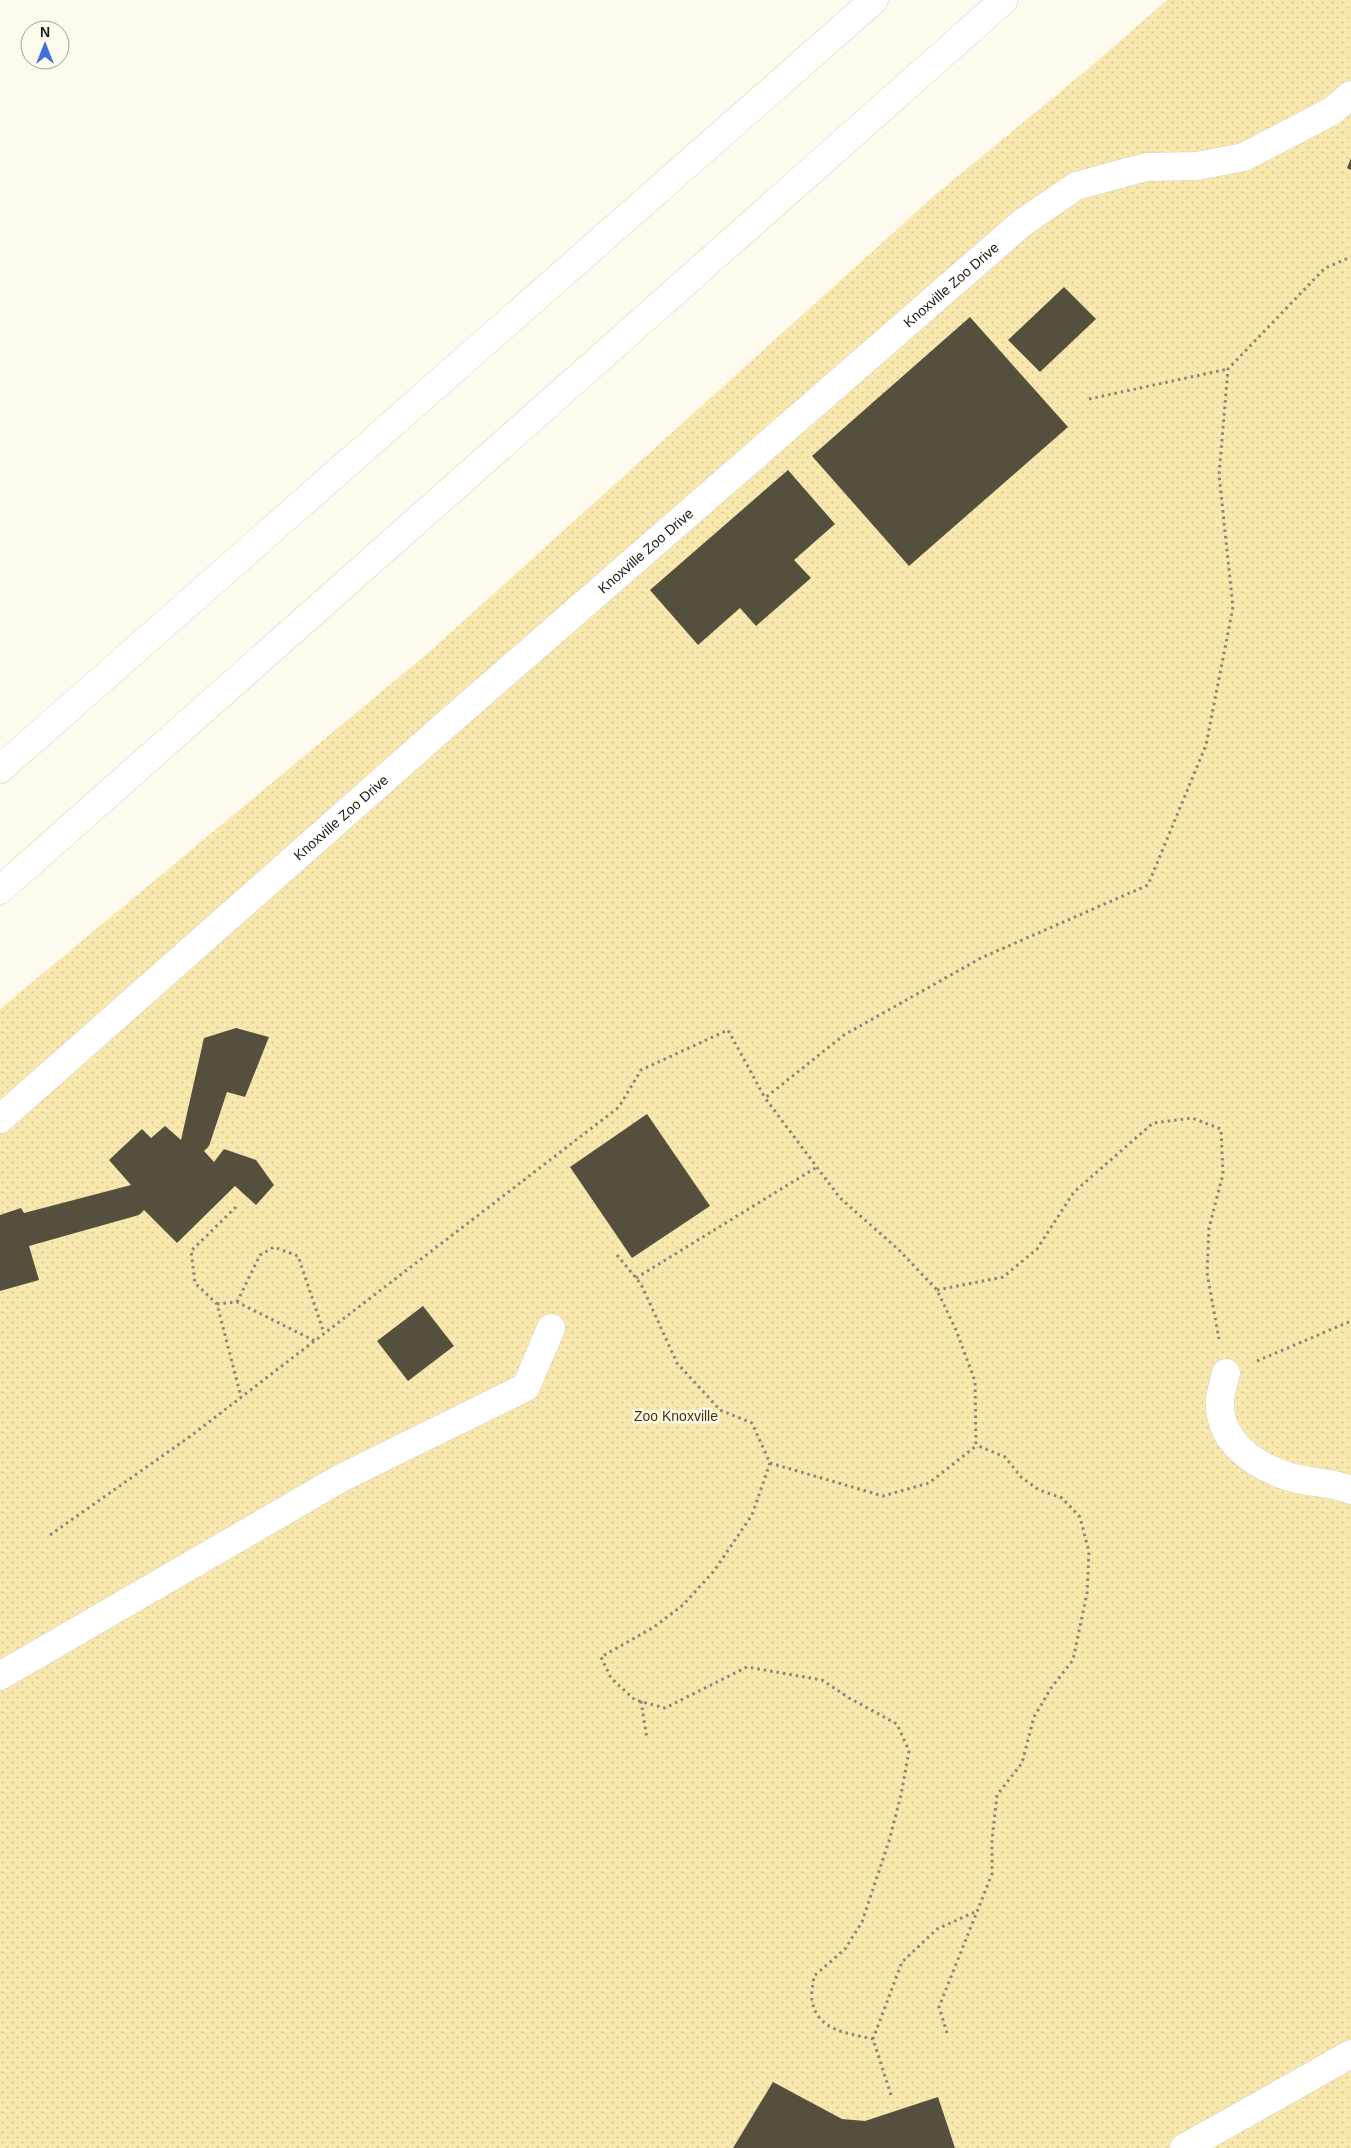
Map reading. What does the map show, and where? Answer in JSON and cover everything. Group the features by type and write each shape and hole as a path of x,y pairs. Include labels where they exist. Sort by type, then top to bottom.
{"main road":[{"path":"0,769 874,0"},
{"path":"0,890 1004,0"},
{"name":"Knoxville Zoo Drive","path":"0,1119 450,721 1022,223 1076,186 1146,167 1197,166 1244,157 1332,111 1351,96"},
{"path":"0,1676 341,1478 526,1387 551,1328"},
{"path":"1226,1374 1220,1400 1222,1422 1232,1443 1265,1467 1291,1478 1351,1490"},
{"path":"1184,2148 1351,2054"}],"path":[{"path":"1088,399 1228,369 1325,268 1351,257"},
{"path":"765,1098 844,1035 981,958 1148,885 1206,745 1234,607 1219,475 1228,369"},
{"path":"50,1535 192,1435 619,1107 641,1070 728,1030 765,1098 840,1198 900,1250 937,1290 956,1330 974,1381 976,1445"},
{"path":"937,1290 1004,1277 1036,1249 1074,1192 1153,1123 1192,1118 1221,1129 1224,1174 1209,1228 1207,1273 1226,1374 1351,1322"},
{"path":"636,1278 817,1167"},
{"path":"236,1207 191,1251 195,1283 217,1304 242,1397"},
{"path":"237,1302 260,1255 274,1248 298,1256 324,1333"},
{"path":"617,1254 641,1284 677,1363 720,1410 752,1423 770,1463 752,1515 714,1570 683,1605 654,1627 601,1657 611,1678 635,1700 665,1708 747,1668 822,1680 849,1698 897,1724 909,1751 890,1841 862,1922 845,1949 814,1976 812,2000 820,2020 835,2031 873,2039"},
{"path":"217,1304 237,1302 315,1340"},
{"path":"770,1463 883,1496 929,1483 976,1445"},
{"path":"947,2033 939,2007 992,1874 992,1840 997,1796 1022,1763 1034,1717 1051,1688 1073,1660 1087,1593 1089,1552 1080,1517 1062,1498 1039,1490 1021,1477 1005,1458 976,1445"},
{"path":"641,1701 647,1739"},
{"path":"891,2095 873,2039 902,1962 937,1929 978,1910"}],"green space":[{"name":"Zoo Knoxville","path":"1167,0 1351,0 1351,2148 0,2148 0,1009 428,653 935,195 1088,69"}],"building":[{"path":"1351,158 1351,170 1347,168"},
{"path":"1064,287 1096,319 1040,372 1008,340"},
{"path":"970,317 1068,427 909,566 812,456"},
{"path":"788,470 835,524 794,560 811,578 756,626 740,608 698,645 650,590"},
{"path":"236,1028 269,1037 245,1097 227,1092 209,1146 204,1151 214,1162 224,1149 256,1160 274,1185 256,1205 235,1186 177,1243 144,1210 139,1215 29,1246 39,1280 0,1291 0,1215 21,1208 24,1213 131,1185 109,1160 142,1129 151,1138 165,1126 181,1140 204,1038"},
{"path":"647,1114 710,1206 632,1258 570,1167"},
{"path":"423,1306 454,1346 408,1381 377,1341"},
{"path":"773,2082 842,2119 865,2121 938,2097 955,2148 733,2148"}]}
